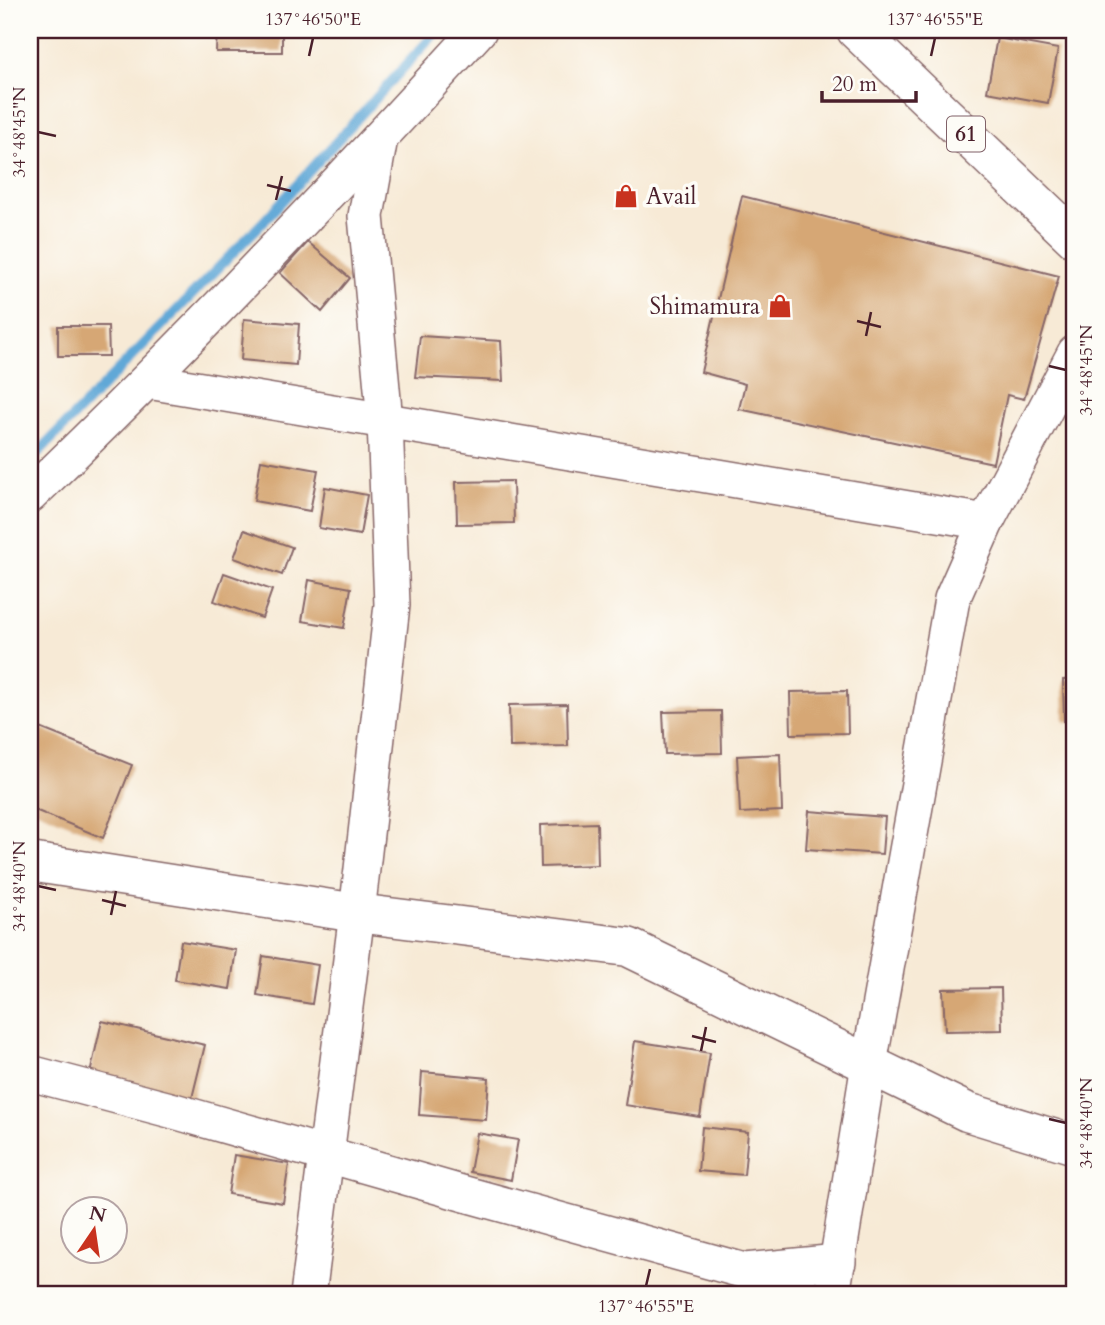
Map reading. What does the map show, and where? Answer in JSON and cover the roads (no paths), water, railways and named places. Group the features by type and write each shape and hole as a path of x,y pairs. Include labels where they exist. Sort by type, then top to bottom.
{"street":[{"path":"34,485 148,382 479,30"},
{"name":"61","path":"856,30 1075,239"},
{"path":"307,1295 357,913 391,605 385,421 366,216 380,138"},
{"path":"30,1073 745,1271 835,1279 869,1064 952,599 986,522 1075,353"},
{"path":"148,382 986,522"},
{"path":"30,862 357,913 628,947 967,1112 1075,1145"}],"waterway":[{"path":"30,461 263,222 438,30"}],"place":[{"name":"Avail","path":"626,196"},
{"name":"Shimamura","path":"780,306"}]}
